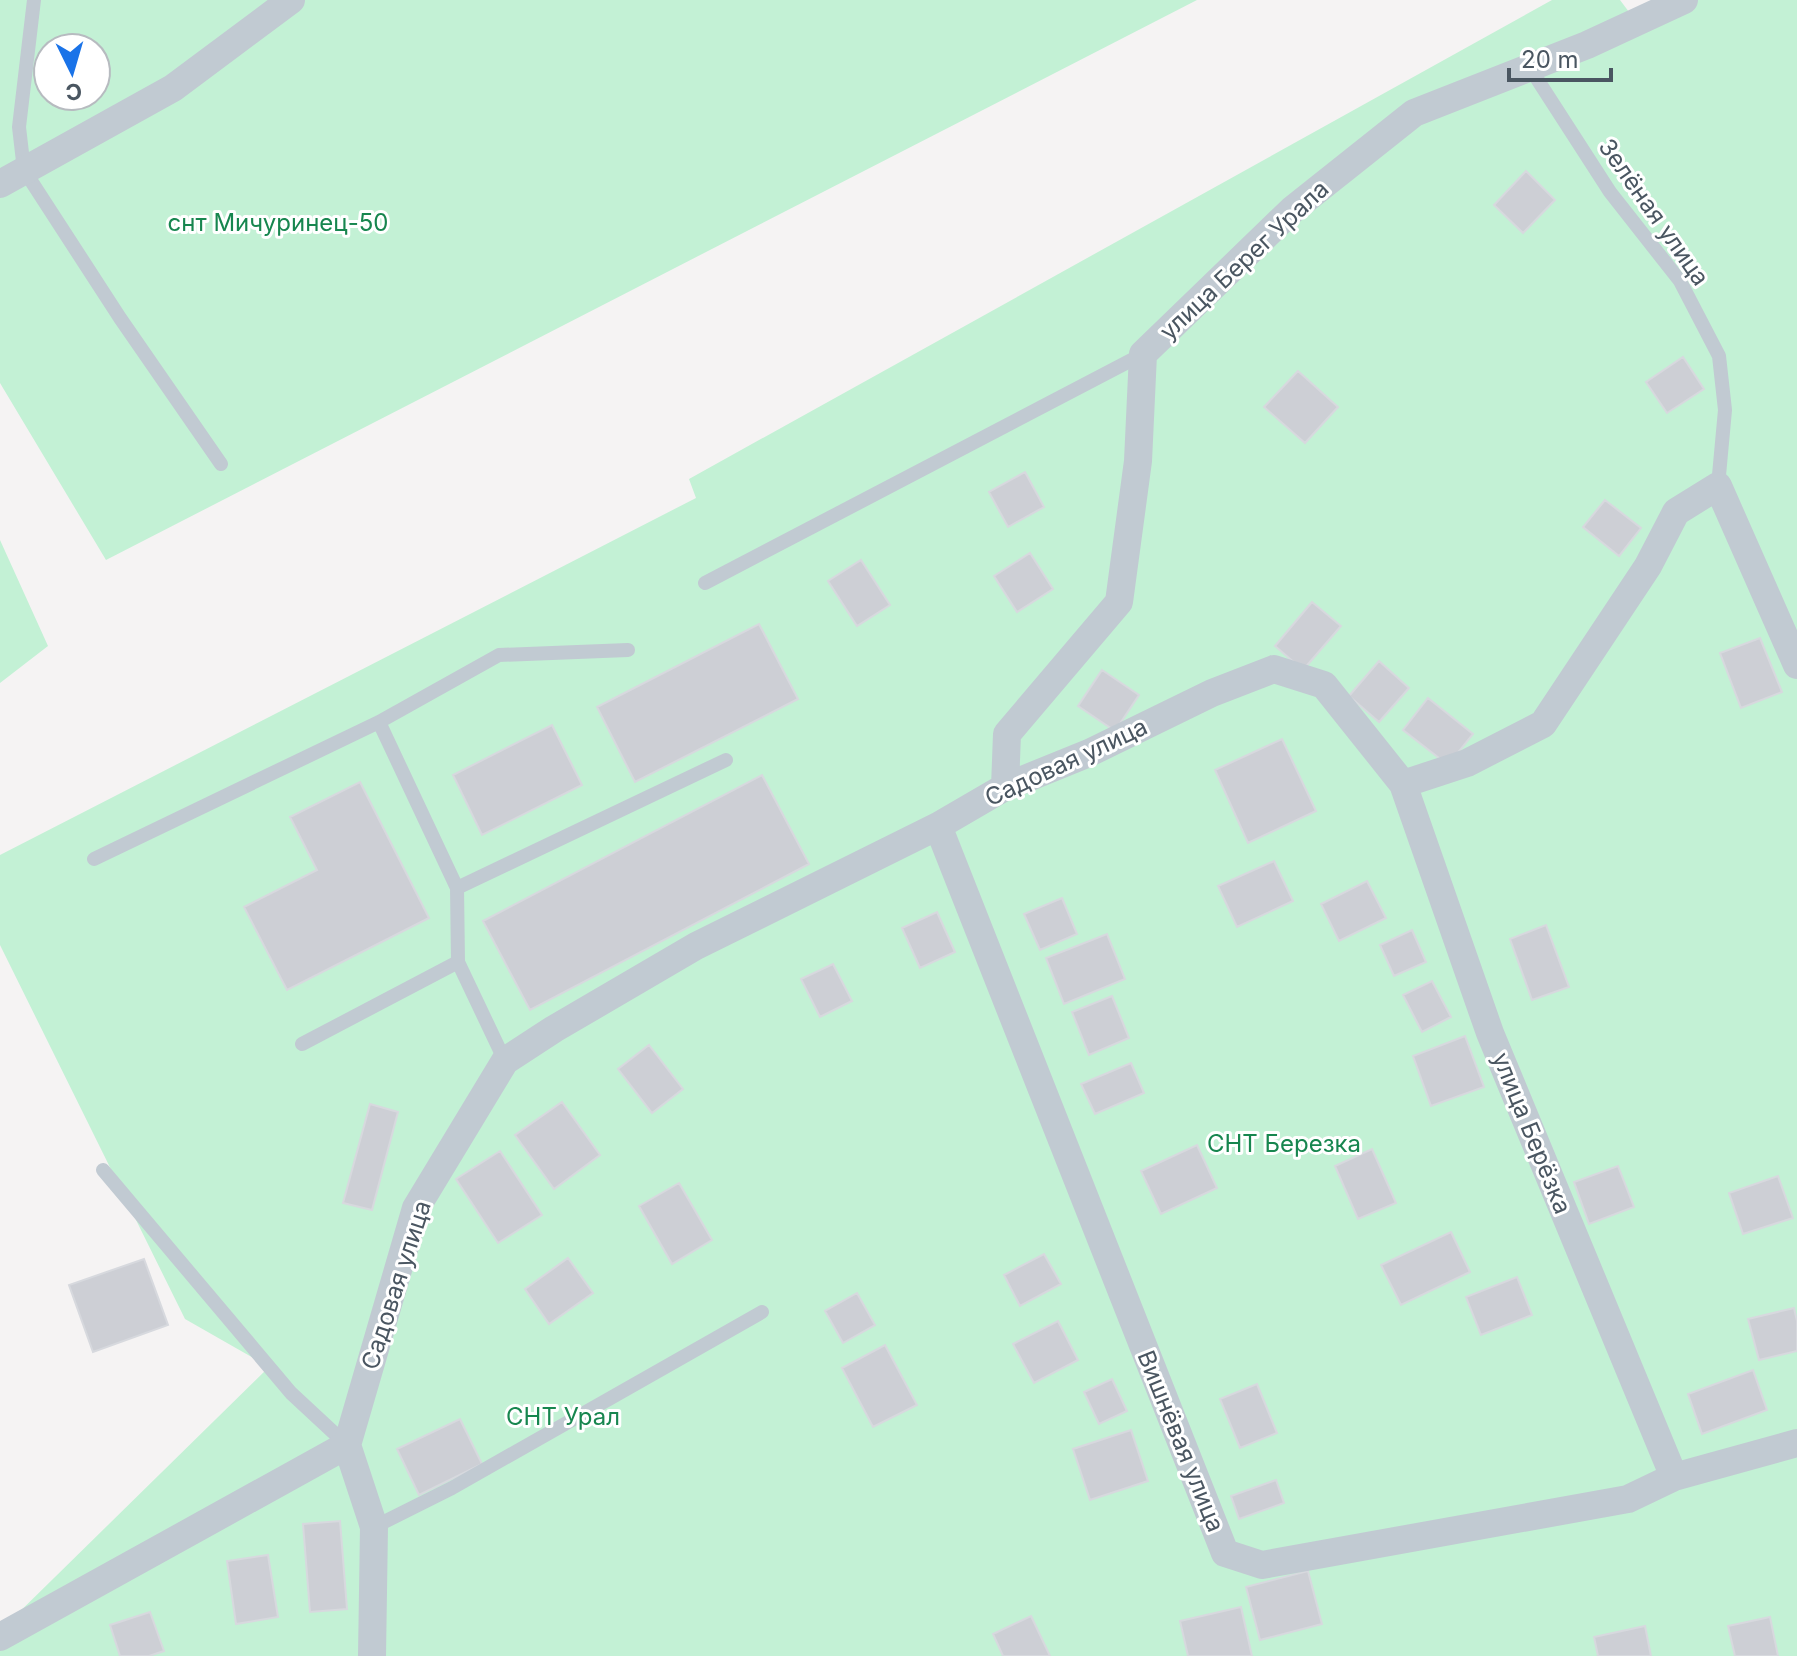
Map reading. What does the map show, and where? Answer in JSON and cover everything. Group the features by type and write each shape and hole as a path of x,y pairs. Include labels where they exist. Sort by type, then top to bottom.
{"street":[{"path":"0,184 173,88 291,0"},
{"name":"улица Берег Урала","path":"1005,787 1007,734 1119,602 1138,461 1143,354 1292,210 1414,113 1587,45 1684,0"},
{"path":"1403,784 1467,763 1543,724 1648,566 1676,512 1718,486 1797,665"},
{"name":"Садовая улица","path":"347,1445 416,1208 505,1061 554,1029 696,946 938,826 1005,787 1089,753 1212,693 1274,669 1324,685 1403,784"},
{"name":"улица Берёзка","path":"1403,784 1490,1033 1674,1477"},
{"name":"Вишнёвая улица","path":"938,826 1225,1553 1262,1565 1628,1499 1674,1477 1797,1443"},
{"path":"0,1637 347,1445 374,1527 372,1656"}],"lane":[{"path":"34,0 19,127 24,170 120,318 221,464"},
{"name":"Зелёная улица","path":"1530,68 1610,192 1680,281 1719,356 1725,410 1718,486"},
{"path":"705,583 1143,354"},
{"path":"94,859 379,722 499,655 628,650"},
{"path":"379,722 457,888 458,962 505,1061"},
{"path":"457,888 726,760"},
{"path":"302,1044 458,962"},
{"path":"103,1170 291,1393 347,1445"},
{"path":"374,1527 452,1488 762,1312"}],"green space":[{"name":"снт Мичуринец-50","path":"0,0 1197,0 106,560 0,383"},
{"name":"СНТ Березка","path":"1552,0 1620,0 1632,16 1663,0 1797,0 1797,1656 0,1656 0,1631 269,1367 185,1319 0,945 0,855 696,498 689,479"},
{"path":"0,540 48,646 0,683"}],"building":[{"path":"1526,171 1555,200 1523,233 1494,205"},
{"path":"1683,357 1704,389 1667,413 1646,382"},
{"path":"1298,371 1338,407 1305,443 1264,407"},
{"path":"1025,472 1044,507 1008,527 989,492"},
{"path":"1605,500 1641,528 1619,556 1583,527"},
{"path":"1030,553 1053,589 1017,612 994,576"},
{"path":"861,560 890,605 857,626 828,581"},
{"path":"1312,602 1341,626 1303,670 1275,646"},
{"path":"759,624 798,699 635,782 597,707"},
{"path":"1760,638 1782,692 1741,708 1720,653"},
{"path":"1379,661 1409,688 1379,722 1349,696"},
{"path":"1102,670 1139,695 1115,731 1078,706"},
{"path":"1428,698 1473,734 1448,765 1403,730"},
{"path":"552,725 582,785 482,835 453,775"},
{"path":"1282,739 1316,811 1248,843 1215,770"},
{"path":"762,775 809,864 530,1010 483,921"},
{"path":"360,782 429,918 287,990 244,907 317,870 290,817"},
{"path":"1274,861 1293,901 1237,927 1218,886"},
{"path":"1367,881 1386,918 1339,941 1321,904"},
{"path":"1062,898 1077,934 1040,950 1024,914"},
{"path":"937,912 955,952 920,968 902,928"},
{"path":"1546,925 1569,987 1532,1000 1510,939"},
{"path":"1412,930 1426,962 1394,976 1380,945"},
{"path":"1107,934 1125,979 1064,1004 1046,958"},
{"path":"833,964 852,1001 820,1017 801,979"},
{"path":"1432,981 1451,1017 1422,1032 1403,995"},
{"path":"1112,996 1129,1038 1089,1055 1072,1012"},
{"path":"1465,1036 1484,1087 1431,1106 1413,1056"},
{"path":"649,1045 683,1089 652,1113 618,1069"},
{"path":"1131,1063 1144,1093 1095,1114 1081,1084"},
{"path":"562,1102 600,1155 554,1189 515,1135"},
{"path":"370,1104 398,1112 372,1210 343,1203"},
{"path":"1197,1145 1217,1188 1161,1214 1141,1171"},
{"path":"1372,1149 1396,1203 1358,1219 1335,1166"},
{"path":"500,1151 542,1215 498,1243 456,1179"},
{"path":"1618,1166 1634,1207 1589,1224 1574,1182"},
{"path":"1778,1176 1793,1218 1743,1234 1729,1193"},
{"path":"679,1183 712,1240 672,1264 639,1206"},
{"path":"1451,1232 1470,1272 1401,1305 1381,1265"},
{"path":"1044,1254 1061,1284 1020,1306 1004,1275"},
{"path":"568,1258 593,1293 549,1324 525,1289"},
{"path":"144,1259 168,1325 93,1352 69,1285"},
{"path":"1517,1277 1532,1315 1481,1335 1466,1297"},
{"path":"857,1293 875,1325 843,1343 825,1311"},
{"path":"1794,1308 1797,1351 1759,1360 1748,1319"},
{"path":"1058,1321 1078,1360 1034,1383 1013,1344"},
{"path":"885,1345 917,1405 873,1427 842,1368"},
{"path":"1753,1370 1767,1410 1702,1434 1688,1394"},
{"path":"1112,1379 1127,1411 1099,1424 1084,1392"},
{"path":"1257,1384 1277,1433 1240,1448 1220,1399"},
{"path":"460,1419 482,1464 419,1495 397,1449"},
{"path":"1131,1430 1148,1481 1090,1500 1073,1449"},
{"path":"1276,1480 1284,1503 1239,1519 1231,1496"},
{"path":"340,1521 347,1609 310,1612 303,1524"},
{"path":"268,1555 278,1617 236,1624 227,1561"},
{"path":"1308,1571 1322,1624 1260,1640 1246,1587"},
{"path":"1241,1607 1252,1656 1188,1656 1180,1621"},
{"path":"150,1612 164,1651 149,1656 120,1656 110,1625"},
{"path":"1031,1616 1050,1656 1003,1656 993,1634"},
{"path":"1770,1617 1778,1656 1735,1656 1728,1626"},
{"path":"1645,1626 1651,1656 1598,1656 1594,1637"}],"park label":[{"name":"СНТ Урал","path":"563,1416"}]}
